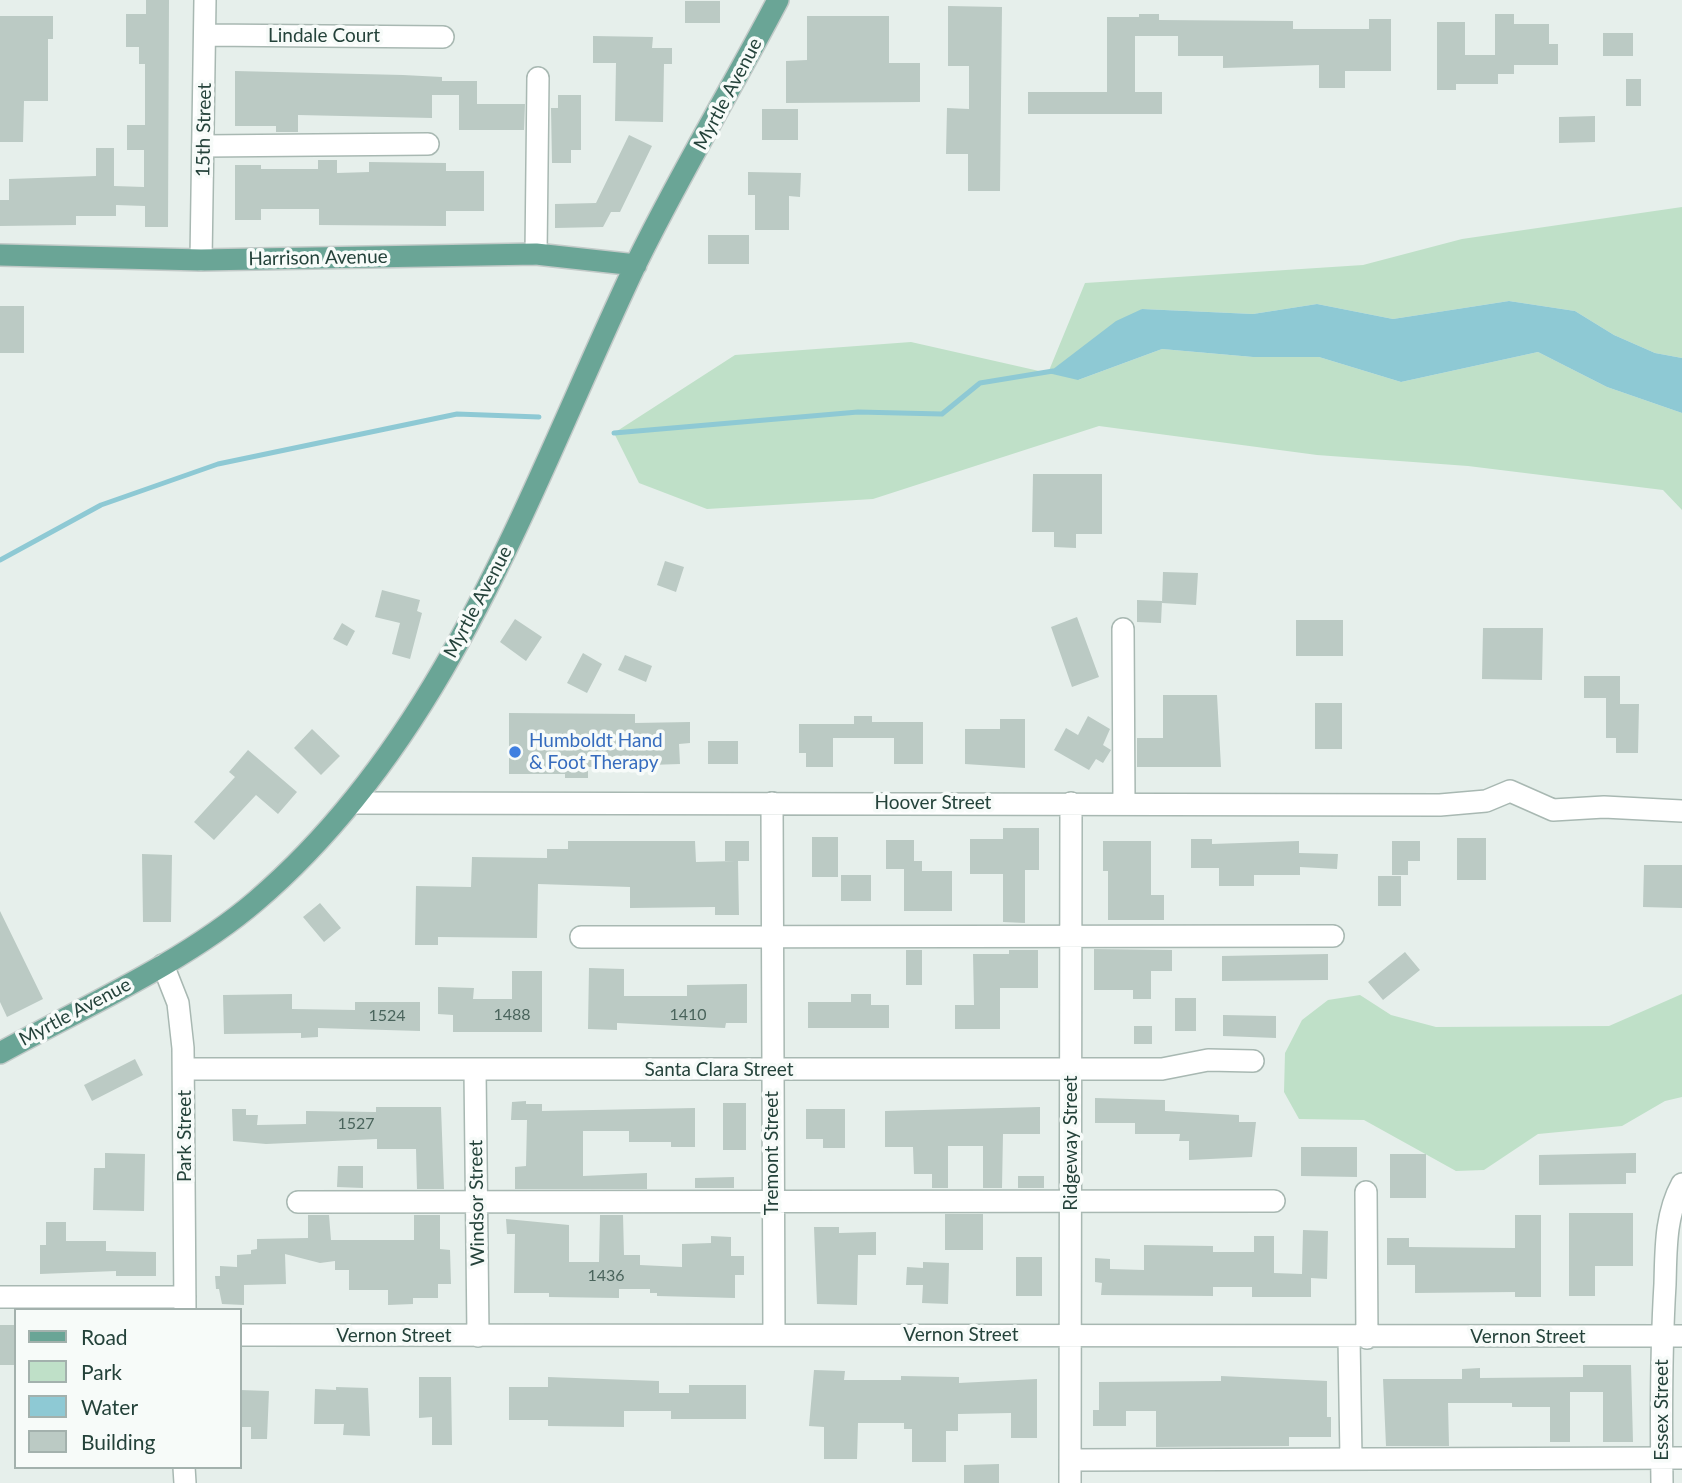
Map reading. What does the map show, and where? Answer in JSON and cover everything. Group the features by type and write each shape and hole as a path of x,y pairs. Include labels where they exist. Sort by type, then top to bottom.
{"main road":[{"name":"Myrtle Avenue","path":"0,1053 163,965 253,904 353,803 418,710 491,586 636,265 778,0"},
{"name":"Harrison Avenue","path":"0,255 201,260 536,254 636,265"}],"street":[{"name":"15th Street","path":"201,260 205,0"},
{"name":"Lindale Court","path":"205,35 443,37"},
{"path":"536,254 538,78"},
{"path":"204,146 428,144"},
{"path":"1123,629 1124,803"},
{"name":"Hoover Street","path":"353,803 1459,804 1486,801 1510,791 1553,810 1604,807 1682,811"},
{"name":"Tremont Street","path":"772,803 774,1335"},
{"name":"Ridgeway Street","path":"1070,1483 1071,803"},
{"path":"1682,811 1682,826"},
{"path":"581,937 1333,936"},
{"name":"Park Street","path":"163,965 177,1003 184,1069 185,1303"},
{"name":"Santa Clara Street","path":"184,1069 1162,1069 1208,1060 1253,1061"},
{"name":"Windsor Street","path":"475,1070 478,1336"},
{"name":"Essex Street","path":"1662,1483 1672,1458 1672,1336 1667,1238 1672,1202 1682,1184"},
{"path":"1351,1458 1366,1192"},
{"path":"298,1202 1274,1201"},
{"path":"0,1297 185,1303"},
{"name":"Vernon Street","path":"242,1335 1072,1335 1358,1338 1672,1336"},
{"path":"1070,1460 1672,1458"}],"green space":[{"path":"1682,207 1682,358 1655,353 1614,335 1575,311 1509,301 1393,319 1317,304 1253,314 1142,309 1078,380 1162,349 1253,357 1319,357 1401,382 1538,352 1607,387 1682,413 1682,510 1663,490 1468,466 1317,455 1099,426 873,499 707,509 639,483 614,433 735,355 911,342 1048,373 1085,283 1363,265 1462,239"},
{"path":"1682,994 1682,1097 1665,1101 1622,1126 1538,1134 1484,1170 1456,1171 1364,1120 1299,1119 1284,1092 1285,1053 1302,1020 1328,1000 1360,995 1391,1015 1436,1027 1609,1026"}],"water":[{"path":"1509,301 1575,311 1614,335 1655,353 1682,358 1682,413 1607,387 1538,352 1401,382 1319,357 1253,357 1162,349 1078,380 1048,373 1116,321 1142,309 1253,314 1317,304 1393,319"}],"building":[{"path":"146,0 169,0 168,227 145,227 145,206 116,205 116,216 76,216 76,225 0,226 0,200 9,200 9,179 96,176 96,148 114,148 114,186 144,187 144,150 127,150 127,125 145,125 145,64 139,64 139,47 126,47 126,14 146,14"},
{"path":"685,1 720,1 720,23 685,23"},
{"path":"948,6 1002,7 1000,191 968,191 968,154 946,154 947,108 969,109 969,66 948,66"},
{"path":"1139,14 1159,14 1159,20 1293,21 1293,29 1369,29 1369,19 1391,19 1391,71 1345,71 1345,88 1319,88 1319,65 1223,68 1223,56 1178,56 1178,36 1135,36 1135,92 1162,92 1162,114 1028,114 1028,92 1107,92 1107,17 1139,17"},
{"path":"1495,14 1514,14 1514,24 1549,24 1549,44 1558,44 1558,65 1514,65 1514,74 1498,74 1498,84 1456,84 1456,90 1437,90 1437,22 1465,22 1465,55 1495,55"},
{"path":"0,16 53,16 53,39 48,39 48,101 24,101 23,142 0,142"},
{"path":"807,16 889,16 889,63 920,63 920,102 786,103 786,61 807,60"},
{"path":"1603,33 1633,33 1633,56 1603,56"},
{"path":"593,36 653,37 652,48 672,48 672,64 664,64 663,122 615,121 616,63 593,63"},
{"path":"235,71 403,75 442,77 442,81 477,81 477,104 525,104 524,130 459,130 459,95 432,95 432,118 298,115 298,132 276,132 276,126 235,126"},
{"path":"1626,79 1641,79 1641,106 1626,106"},
{"path":"558,95 581,95 581,150 571,150 571,163 552,163 551,108 558,108"},
{"path":"762,109 798,109 798,140 762,140"},
{"path":"1595,116 1595,142 1559,143 1559,117"},
{"path":"629,135 652,146 620,212 611,212 603,227 555,228 555,204 596,203"},
{"path":"318,160 337,160 337,173 369,172 369,162 446,163 446,171 484,171 484,211 446,211 446,226 319,225 319,209 261,209 261,220 235,220 235,165 261,165 261,169 318,169"},
{"path":"748,172 801,173 800,197 789,196 789,230 755,230 755,195 748,195"},
{"path":"708,235 749,235 749,264 708,264"},
{"path":"0,306 24,306 24,353 0,353"},
{"path":"1033,474 1102,474 1102,534 1076,534 1076,548 1054,547 1054,532 1032,532"},
{"path":"665,561 684,567 676,592 657,585"},
{"path":"1163,572 1198,573 1196,605 1162,603"},
{"path":"382,590 420,600 417,611 422,613 410,659 392,654 400,623 375,617"},
{"path":"1137,600 1162,601 1161,623 1137,622"},
{"path":"1077,617 1099,677 1072,687 1051,627"},
{"path":"515,619 542,637 526,661 500,642"},
{"path":"1296,620 1343,620 1343,656 1296,656"},
{"path":"342,623 355,631 347,646 333,639"},
{"path":"1483,628 1543,628 1542,680 1482,679"},
{"path":"583,653 602,664 587,693 567,683"},
{"path":"625,655 652,666 646,682 618,670"},
{"path":"1584,676 1620,676 1620,704 1639,704 1638,753 1616,753 1616,738 1606,738 1606,698 1584,698"},
{"path":"1163,695 1217,695 1221,767 1137,767 1137,738 1163,738"},
{"path":"1315,703 1342,703 1342,749 1315,749"},
{"path":"509,713 635,714 635,723 690,722 690,743 679,744 680,764 588,767 588,778 565,778 565,774 509,774"},
{"path":"854,716 872,716 872,722 923,722 923,764 894,764 894,738 833,738 833,767 806,767 806,753 799,753 799,724 854,724"},
{"path":"1088,716 1110,729 1103,745 1111,750 1103,763 1096,759 1089,770 1054,750 1066,728 1078,735"},
{"path":"1000,719 1025,719 1025,768 965,764 965,729 1000,729"},
{"path":"312,729 340,756 321,775 294,748"},
{"path":"708,741 738,741 738,764 708,764"},
{"path":"248,750 297,792 278,814 256,795 214,840 194,822 235,777 229,772"},
{"path":"1003,828 1039,828 1039,870 1025,870 1025,923 1003,922 1003,874 970,874 970,839 1003,839"},
{"path":"812,837 838,837 838,877 812,877"},
{"path":"1457,838 1486,838 1486,880 1457,880"},
{"path":"1191,839 1212,839 1212,844 1299,841 1299,853 1338,854 1337,869 1300,867 1300,875 1254,875 1254,886 1219,886 1219,868 1191,868"},
{"path":"886,840 914,840 914,861 922,861 922,871 952,871 952,911 904,911 904,869 886,869"},
{"path":"568,841 695,841 696,862 735,861 725,861 725,841 749,841 749,861 738,861 739,915 715,915 715,907 630,908 630,887 538,884 537,938 438,937 438,945 415,945 416,886 471,887 472,857 547,858 547,849 568,849"},
{"path":"1103,841 1151,841 1151,895 1164,895 1164,920 1108,920 1108,871 1103,871"},
{"path":"1392,841 1420,841 1420,861 1408,861 1408,875 1392,875"},
{"path":"142,854 172,855 171,922 143,922"},
{"path":"1644,865 1682,865 1682,908 1643,907"},
{"path":"841,875 871,875 871,901 841,901"},
{"path":"1378,876 1401,876 1401,906 1378,906"},
{"path":"320,903 341,928 324,942 303,917"},
{"path":"0,911 43,999 7,1017 0,1002"},
{"path":"1094,949 1172,950 1172,971 1151,971 1151,999 1133,999 1133,990 1094,990"},
{"path":"906,950 922,950 922,985 906,985"},
{"path":"1009,950 1038,950 1038,988 1000,988 1000,1029 955,1029 955,1005 974,1005 973,954 1009,954"},
{"path":"1405,952 1420,970 1383,1000 1368,982"},
{"path":"1328,954 1328,980 1222,981 1222,956"},
{"path":"589,968 624,969 624,996 687,996 687,985 747,984 747,1023 726,1023 725,1028 617,1023 617,1030 588,1029"},
{"path":"512,971 542,971 542,1032 453,1032 453,1015 438,1014 438,987 474,988 473,999 512,999"},
{"path":"292,994 292,1009 355,1010 355,1002 420,1002 420,1031 318,1028 318,1037 301,1038 301,1033 224,1034 223,995"},
{"path":"851,994 871,994 871,1005 889,1005 889,1028 808,1028 808,1002 851,1002"},
{"path":"1175,998 1196,998 1196,1031 1175,1031"},
{"path":"1223,1015 1276,1016 1276,1038 1223,1036"},
{"path":"1134,1026 1152,1026 1152,1044 1134,1044"},
{"path":"135,1059 143,1075 92,1101 84,1085"},
{"path":"1095,1098 1165,1100 1165,1111 1239,1115 1239,1122 1256,1122 1252,1157 1189,1160 1189,1141 1179,1141 1180,1134 1135,1134 1135,1123 1095,1123"},
{"path":"526,1101 526,1104 542,1104 542,1111 695,1108 695,1147 671,1147 671,1142 629,1142 629,1131 583,1131 583,1176 647,1173 647,1189 515,1189 515,1167 526,1166 527,1120 511,1120 512,1102"},
{"path":"723,1103 746,1103 746,1150 723,1150"},
{"path":"376,1107 441,1107 444,1189 417,1189 416,1149 377,1149 377,1139 266,1144 233,1141 232,1109 246,1109 246,1115 258,1115 257,1125 306,1124 306,1111 376,1112"},
{"path":"1040,1107 1040,1134 1003,1134 1002,1188 983,1188 983,1146 948,1146 948,1188 932,1188 932,1174 914,1174 913,1147 885,1147 885,1111"},
{"path":"806,1109 845,1109 845,1148 823,1148 823,1139 806,1139"},
{"path":"1301,1147 1357,1147 1357,1177 1301,1176"},
{"path":"105,1153 145,1154 144,1211 93,1210 94,1168 105,1168"},
{"path":"1636,1153 1636,1173 1626,1173 1626,1184 1539,1185 1539,1155"},
{"path":"1390,1154 1426,1154 1426,1198 1390,1198"},
{"path":"338,1166 363,1166 363,1188 337,1187"},
{"path":"1018,1176 1044,1176 1044,1188 1018,1188"},
{"path":"734,1177 734,1188 695,1188 695,1178"},
{"path":"1569,1213 1633,1213 1633,1266 1595,1266 1595,1296 1569,1296"},
{"path":"945,1214 983,1214 983,1250 945,1250"},
{"path":"308,1215 329,1215 331,1240 414,1240 414,1215 440,1215 440,1249 450,1250 451,1284 438,1284 438,1298 413,1298 413,1304 388,1305 388,1290 349,1290 349,1270 335,1270 335,1261 320,1263 285,1254 286,1284 244,1285 244,1305 222,1304 219,1289 216,1289 215,1276 220,1276 220,1266 237,1267 237,1255 251,1254 251,1250 257,1249 257,1239 308,1238"},
{"path":"600,1215 623,1215 624,1255 640,1255 640,1265 682,1267 682,1244 711,1243 711,1236 731,1237 731,1256 744,1256 744,1275 735,1275 735,1298 657,1296 657,1293 650,1293 650,1289 619,1289 619,1298 549,1297 549,1293 514,1293 515,1234 507,1234 506,1219 569,1225 569,1262 599,1262"},
{"path":"1515,1215 1541,1215 1541,1297 1515,1297 1515,1292 1415,1293 1415,1265 1387,1265 1387,1238 1409,1238 1409,1247 1515,1248"},
{"path":"46,1222 66,1222 66,1241 106,1241 106,1251 156,1252 156,1276 116,1276 116,1271 40,1274 40,1245 46,1245"},
{"path":"814,1227 839,1227 839,1233 876,1232 876,1255 858,1255 857,1305 817,1304"},
{"path":"1303,1230 1328,1231 1327,1279 1311,1278 1311,1297 1252,1297 1252,1287 1213,1287 1213,1296 1101,1295 1102,1283 1095,1282 1095,1258 1110,1259 1110,1269 1144,1270 1144,1245 1213,1246 1213,1252 1254,1252 1254,1236 1274,1236 1274,1273 1302,1274"},
{"path":"1016,1257 1042,1257 1042,1296 1016,1296"},
{"path":"923,1262 949,1263 948,1304 922,1303 923,1285 906,1285 907,1267 923,1268"},
{"path":"0,1325 14,1325 14,1365 0,1365"},
{"path":"1583,1365 1631,1365 1633,1442 1603,1442 1603,1392 1570,1392 1570,1442 1550,1442 1550,1407 1512,1407 1512,1403 1448,1403 1449,1446 1386,1446 1383,1379 1462,1379 1462,1369 1480,1368 1480,1378 1583,1377"},
{"path":"814,1370 845,1371 844,1380 901,1380 901,1376 959,1377 959,1383 1037,1379 1037,1438 1011,1438 1011,1413 958,1414 958,1431 946,1431 946,1462 912,1462 912,1429 904,1429 904,1423 858,1423 857,1459 824,1459 824,1427 809,1426"},
{"path":"1221,1376 1327,1381 1327,1417 1331,1417 1331,1437 1289,1437 1289,1446 1156,1447 1156,1411 1126,1411 1126,1426 1093,1426 1093,1410 1099,1410 1099,1382 1221,1381"},
{"path":"419,1377 451,1377 452,1445 432,1445 432,1417 419,1418"},
{"path":"548,1377 659,1381 659,1393 689,1393 689,1385 746,1385 746,1419 671,1419 671,1411 624,1411 624,1427 548,1426 548,1420 509,1420 509,1387 548,1387"},
{"path":"336,1387 368,1388 370,1436 343,1435 344,1424 314,1424 315,1389 336,1390"},
{"path":"242,1390 269,1391 267,1439 251,1439 251,1427 242,1427"},
{"path":"999,1464 999,1483 964,1483 964,1465"}],"waterway":[{"path":"614,433 858,412 942,414 980,383 1053,371"},
{"path":"0,560 101,505 218,464 457,414 539,417"}],"place":[{"name":"Humboldt Hand & Foot Therapy","path":"515,752"}]}
